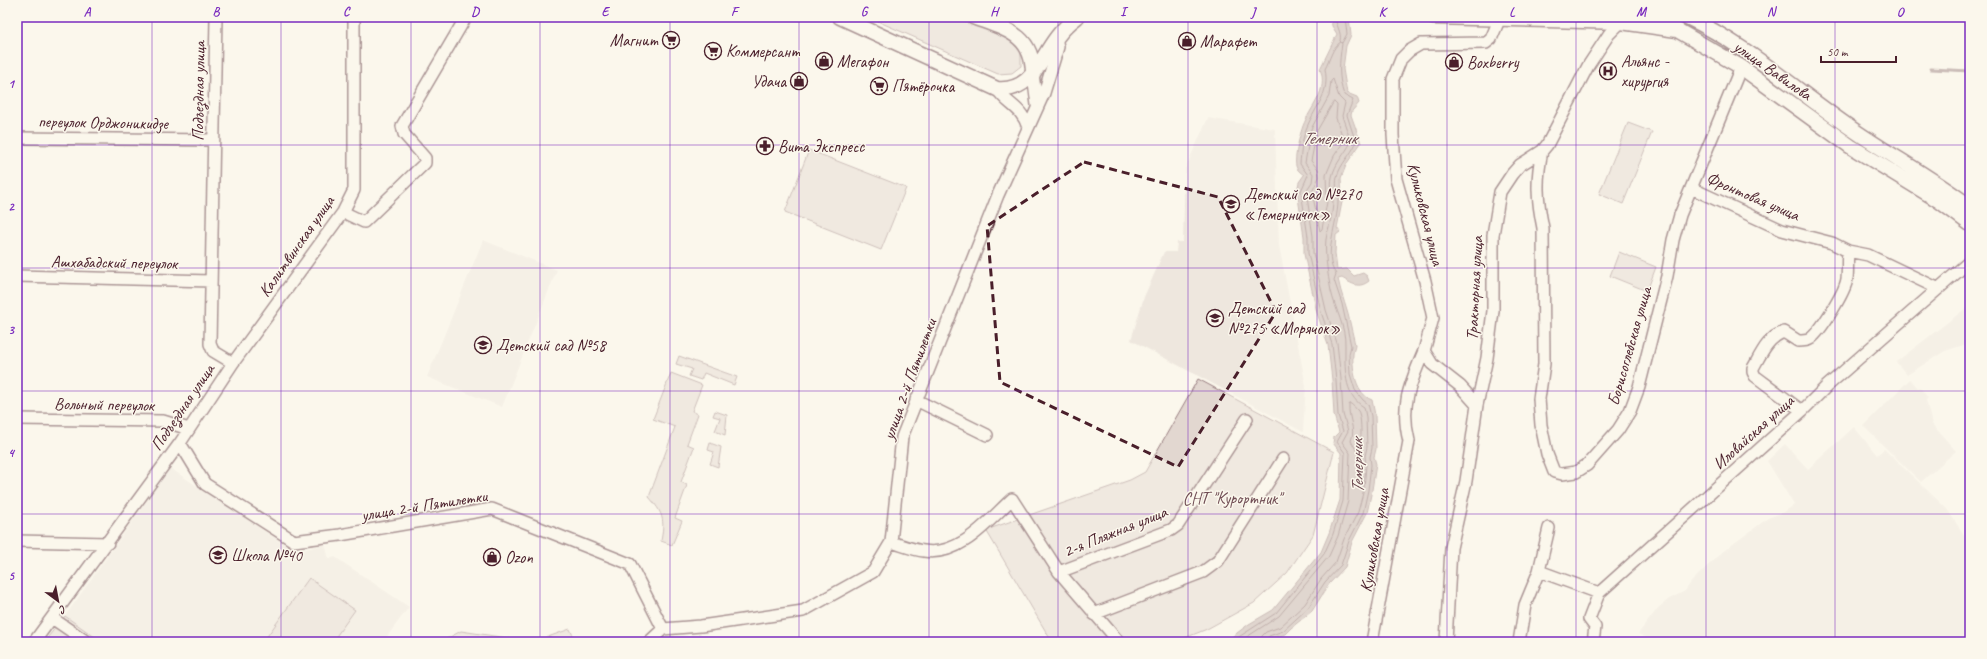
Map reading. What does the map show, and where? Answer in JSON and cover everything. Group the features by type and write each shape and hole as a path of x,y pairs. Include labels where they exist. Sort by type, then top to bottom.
{"main road":[{"path":"840,17 997,88 1014,88 1022,84 1033,74 1056,38 1066,26 1077,17"},
{"path":"973,17 995,25 1023,41 1033,60 1033,74"},
{"name":"улица Вавилова","path":"1433,17 1499,20 1622,19 1655,21 1677,30 1740,68 1850,146 1938,200 1970,224"},
{"name":"улица Вавилова","path":"1686,17 1702,24 1754,58 1858,133 1946,189 1970,207"}],"street":[{"name":"Подъездная улица","path":"34,642 180,443 233,363 213,351 210,344 216,17"},
{"name":"Калитвинская улица","path":"233,363 344,212 354,190 354,17"},
{"path":"344,212 364,222 425,163 424,158 404,134 402,126 466,17"},
{"name":"Тракторная улица","path":"1446,642 1451,548 1466,481 1477,405 1487,358 1493,311 1493,235 1500,192 1520,165 1542,151 1548,145 1588,66 1609,34 1622,19"},
{"name":"Куликовская улица","path":"1372,642 1409,441 1405,426 1405,404 1424,351 1433,318 1425,281 1396,179 1393,134 1393,79 1401,59 1409,51 1421,44 1486,43 1491,39 1499,20"},
{"name":"улица 2-й Пятилетки","path":"180,443 205,484 294,540 340,535 492,508 630,564 663,629 701,626 803,611 873,572 891,542 902,437 998,195 1037,108 1057,52 1058,47 1056,38"},
{"name":"Борисоглебская улица","path":"1542,151 1537,176 1539,210 1543,228 1544,364 1539,399 1540,418 1547,454 1554,472 1562,474 1576,472 1587,465 1618,430 1630,411 1639,387 1667,276 1673,240 1691,188 1740,68"},
{"path":"1033,74 1037,108"},
{"path":"997,88 1001,96 1019,109 1028,127"},
{"name":"переулок Орджоникидзе","path":"17,138 214,140"},
{"name":"Фронтовая улица","path":"1691,188 1782,230 1832,243 1848,251 1868,255 1938,288"},
{"path":"1802,411 1755,376 1753,368 1766,345 1776,335 1784,332 1798,341 1809,340 1816,333 1844,291 1847,277 1846,264 1848,251"},
{"name":"Иловайская улица","path":"1593,642 1595,627 1589,619 1599,593 1802,411 1827,386 1970,261"},
{"name":"Ашхабадский переулок","path":"17,276 211,281"},
{"path":"1424,351 1432,364 1460,386 1477,405"},
{"path":"916,400 987,435"},
{"name":"Вольный переулок","path":"17,419 163,421 189,429"},
{"name":"2-я Пляжная улица","path":"1059,572 1171,530 1178,525 1247,419"},
{"path":"1094,614 1203,572 1218,560 1283,459"},
{"path":"891,542 925,551 943,550 970,539 1012,499 1059,572 1119,642"},
{"path":"1519,642 1525,605 1539,571 1549,528"},
{"path":"17,541 108,542"},
{"path":"1539,571 1599,593"},
{"path":"52,618 87,642"},
{"path":"649,642 663,629"}],"highlighted area":[{"path":"1084,162 1218,197 1276,312 1178,467 1000,382 987,226"}],"shaded area":[{"name":"Детский сад №275 «Морячок»","path":"1208,118 1275,129 1279,245 1306,386 1303,432 1131,340 1144,297 1164,252 1176,252 1177,242 1183,242 1185,169"},
{"name":"Детский сад №58","path":"483,240 557,270 502,407 427,377"},
{"path":"1970,305 1970,343 1945,351 1907,375 1896,362"},
{"path":"1910,379 1918,388 1920,387 1928,398 1926,400 1932,424 1956,451 1921,482 1863,426"},
{"path":"1854,427 1877,455 1884,449 1947,509 1970,544 1970,642 1655,642 1638,634 1658,608 1669,599 1685,591 1692,581 1721,553 1768,518 1784,512 1794,505 1767,461 1785,444 1808,469"},
{"name":"Школа №40","path":"170,468 290,548 302,550 325,544 329,559 335,557 409,607 383,642 102,642 65,616"}],"green space":[{"path":"868,17 955,17 1011,40 1021,52 1021,66 1012,73 998,74"},
{"path":"1628,123 1652,132 1623,204 1599,194"},
{"path":"809,150 906,188 881,250 785,212"},
{"path":"1619,252 1656,267 1647,291 1610,276"},
{"path":"679,356 737,377 734,385 704,373 701,380 689,376 692,369 676,364"},
{"path":"671,373 702,385 692,411 698,414 687,444 694,447 681,482 687,485 675,518 682,521 672,545 661,541 663,527 662,517 649,497 675,427 653,419"},
{"name":"СНТ \"Курортник\"","path":"1198,379 1334,452 1313,535 1287,573 1254,603 1207,629 1175,642 1052,642 986,530 1130,480 1145,472"},
{"path":"715,411 727,415 725,435 715,431 720,418 713,416"},
{"path":"710,443 721,447 718,467 710,464 714,452 708,450"},
{"path":"309,578 355,610 332,642 263,642"},
{"path":"65,616 102,642 44,642"},
{"path":"570,629 576,642 534,642"},
{"path":"461,631 534,642 441,642"}],"water":[{"name":"Темерник","path":"1331,17 1349,17 1351,35 1346,46 1343,69 1347,93 1357,97 1359,103 1352,111 1351,115 1361,143 1347,163 1341,178 1342,202 1337,228 1340,232 1336,235 1335,253 1337,270 1347,269 1354,276 1363,273 1367,276 1369,281 1362,285 1356,285 1342,278 1338,279 1355,345 1353,353 1354,374 1362,393 1372,400 1375,415 1376,449 1374,457 1376,464 1372,490 1367,513 1352,542 1345,567 1329,584 1312,611 1285,634 1272,639 1269,642 1225,642 1249,624 1273,610 1321,552 1340,500 1341,453 1333,443 1334,437 1339,432 1334,415 1328,345 1317,313 1304,254 1304,237 1297,191 1299,182 1304,175 1297,169 1296,166 1300,134 1306,119 1318,99 1322,85 1320,69 1337,34 1332,26"}],"waterway":[{"path":"1931,69 1970,71"}],"place":[{"name":"Магнит","path":"671,40"},
{"name":"Марафет","path":"1187,41"},
{"name":"Коммерсант","path":"713,51"},
{"name":"Мегафон","path":"824,61"},
{"name":"Boxberry","path":"1454,62"},
{"name":"Альянс - хирургия","path":"1608,71"},
{"name":"Удача","path":"799,81"},
{"name":"Пятёрочка","path":"879,86"},
{"name":"Вита Экспресс","path":"765,146"},
{"name":"Детский сад №270 «Темерничок»","path":"1231,204"},
{"name":"Детский сад №275 «Морячок»","path":"1215,318"},
{"name":"Детский сад №58","path":"483,345"},
{"name":"Школа №40","path":"218,555"},
{"name":"Ozon","path":"492,557"}]}
